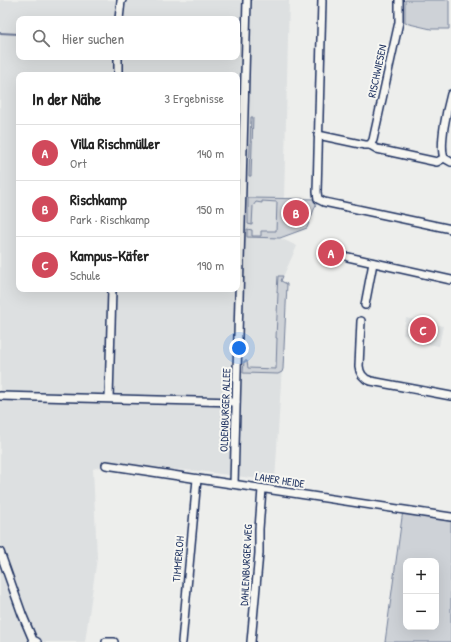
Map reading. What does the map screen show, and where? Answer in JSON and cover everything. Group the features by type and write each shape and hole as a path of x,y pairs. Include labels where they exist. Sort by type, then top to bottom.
{"street":[{"path":"119,16 119,8 122,0"},
{"name":"OLDENBURGER ALLEE","path":"240,256 247,0"},
{"path":"322,0 316,192 318,198 324,202 451,229"},
{"name":"RISCHWIESEN","path":"370,145 373,140 399,22 399,0"},
{"path":"118,60 118,72"},
{"path":"451,94 442,149 444,158 451,162"},
{"path":"318,135 370,145 377,149 437,162 444,158"},
{"path":"348,257 451,280"},
{"path":"365,305 373,263"},
{"path":"109,398 112,292"},
{"name":"OLDENBURGER ALLEE","path":"234,484 239,292"},
{"path":"361,321 359,366 362,375 366,379 451,396"},
{"path":"0,396 236,402"},
{"name":"LAHER HEIDE","path":"106,465 451,517"},
{"name":"TIMMERLOH","path":"182,642 197,479"},
{"name":"DAHLENBURGER WEG","path":"251,642 259,553 262,489"},
{"path":"0,552 22,614 33,640 37,642"},
{"path":"106,642 114,642"}],"shaded area":[{"path":"0,0 289,0 284,198 281,198 280,238 297,246 281,281 287,284 275,481 198,471 106,465 93,469 97,558 85,642 0,642"},
{"path":"405,0 449,0 449,29 431,29 405,23"},
{"path":"251,117 253,117 251,176 249,176"},
{"path":"248,198 318,199 307,228 280,238 247,237 247,229 252,230 252,236 261,236 261,231 276,231 277,202 256,202 253,206 252,225 248,224"},
{"path":"278,276 283,276 281,281 287,284 282,372 278,374 243,373 244,361 247,361 248,368 276,369"},
{"path":"406,318 443,326 439,346 411,341 411,336 403,335"},
{"path":"403,510 451,517 451,642 385,642"}],"waterway":[{"path":"0,33 16,34"}],"place":[{"name":"Rischkamp","path":"296,213"},
{"name":"Villa Rischmüller","path":"331,253"},
{"name":"Kampus-Käfer","path":"423,330"}]}
